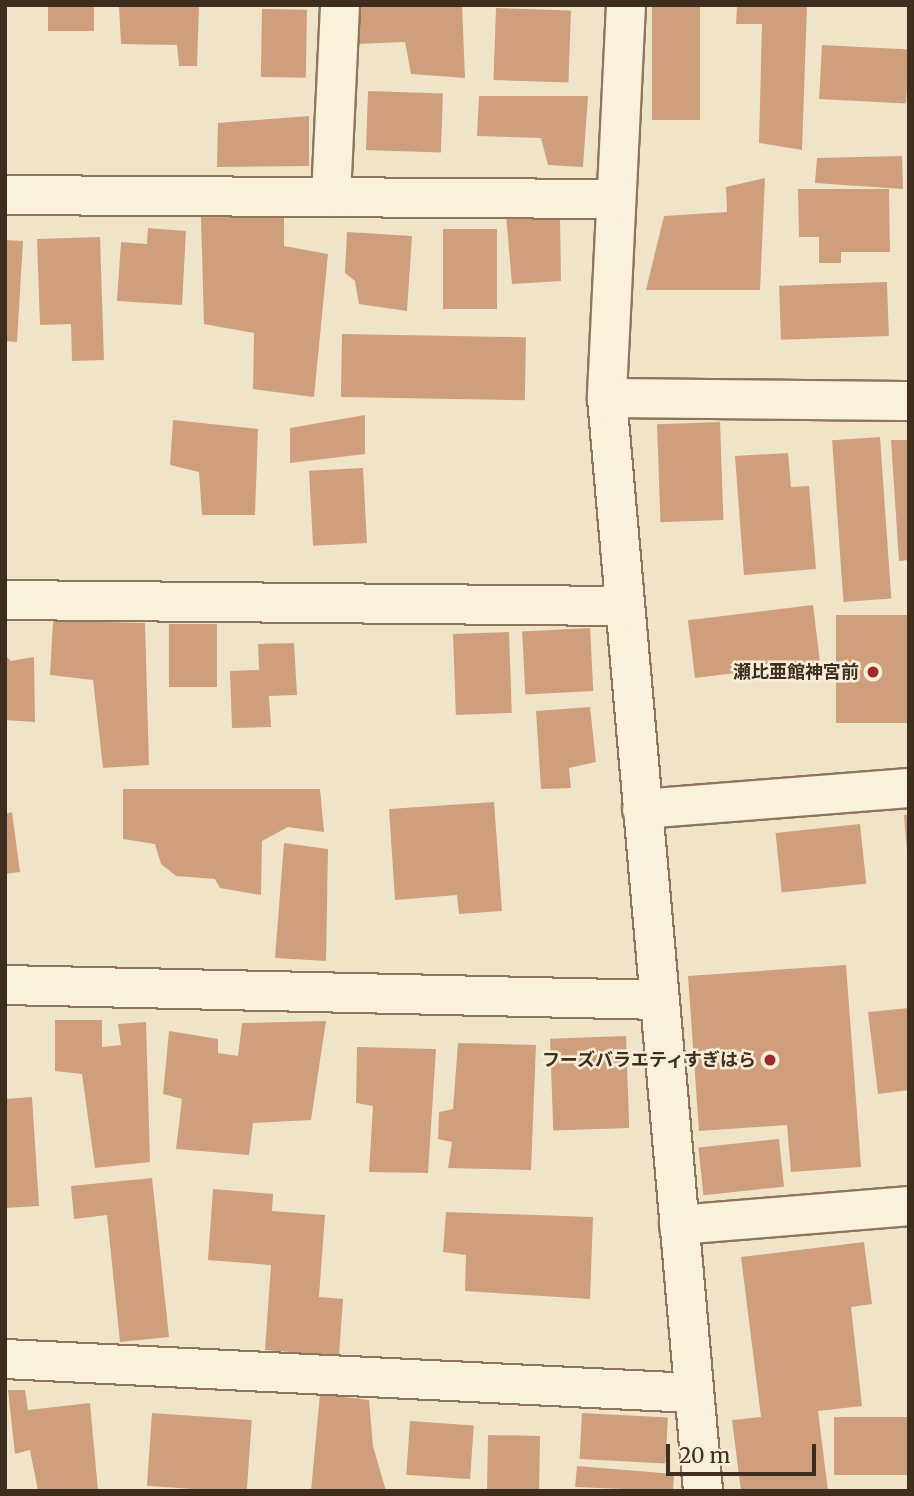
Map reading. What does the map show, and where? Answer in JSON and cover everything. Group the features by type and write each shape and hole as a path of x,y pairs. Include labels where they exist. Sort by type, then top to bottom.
{"street":[{"path":"331,197 340,5"},
{"path":"626,5 607,398 703,1491"},
{"path":"5,195 616,199"},
{"path":"607,398 909,401"},
{"path":"5,600 625,606"},
{"path":"642,809 909,788"},
{"path":"5,985 659,1000"},
{"path":"679,1225 909,1206"},
{"path":"5,1359 694,1393"}],"building":[{"path":"48,5 94,5 94,31 48,31"},
{"path":"119,5 199,5 197,66 179,66 177,45 121,44"},
{"path":"361,5 462,5 465,78 411,74 405,42 357,44"},
{"path":"652,5 700,5 700,120 652,120"},
{"path":"737,5 807,5 802,150 759,143 762,24 736,24"},
{"path":"496,8 571,11 568,83 493,80"},
{"path":"262,9 307,10 306,78 261,77"},
{"path":"822,45 909,50 906,103 819,99"},
{"path":"368,91 443,94 441,153 366,150"},
{"path":"479,96 588,96 583,167 548,165 541,138 477,136"},
{"path":"309,116 309,166 217,167 218,123"},
{"path":"902,156 903,189 815,183 817,158"},
{"path":"765,178 760,290 646,290 664,216 727,212 726,187"},
{"path":"798,189 889,189 890,252 841,252 841,263 819,263 819,237 799,237"},
{"path":"284,214 284,246 328,254 314,397 253,389 254,333 204,324 201,217"},
{"path":"506,215 560,216 561,281 512,284"},
{"path":"148,228 186,231 182,305 117,301 121,242 147,244"},
{"path":"443,229 497,229 497,309 443,309"},
{"path":"347,232 412,236 407,311 359,304 355,281 345,273"},
{"path":"100,237 104,360 72,361 71,324 40,325 37,239"},
{"path":"5,240 23,241 17,342 5,341"},
{"path":"887,282 889,336 781,340 779,286"},
{"path":"342,334 526,337 525,400 341,397"},
{"path":"365,415 365,454 290,463 290,428"},
{"path":"173,420 258,429 255,515 202,515 199,472 170,465"},
{"path":"720,422 723,520 660,522 657,424"},
{"path":"880,437 891,599 843,602 832,440"},
{"path":"891,440 909,440 909,560 899,561"},
{"path":"788,453 791,487 809,486 816,569 744,575 735,456"},
{"path":"363,468 367,543 313,546 309,471"},
{"path":"813,605 820,663 695,678 688,620"},
{"name":"瀬比亜館神宮前","path":"836,615 909,615 909,723 836,723"},
{"path":"53,621 145,623 149,765 103,768 93,680 50,675"},
{"path":"169,624 217,624 217,687 169,687"},
{"path":"590,628 593,691 525,694 522,632"},
{"path":"509,632 512,713 456,715 453,634"},
{"path":"294,643 297,695 269,696 271,727 232,728 230,671 259,670 258,644"},
{"path":"5,655 11,661 34,657 35,722 5,720"},
{"path":"590,707 596,762 569,768 571,788 541,789 536,711"},
{"path":"123,789 320,789 324,832 288,827 262,841 261,895 220,888 215,879 176,876 161,864 155,844 123,839"},
{"path":"494,802 502,911 459,914 457,895 395,900 389,809"},
{"path":"12,812 20,872 5,874 5,814"},
{"path":"909,814 909,852 907,852 904,815"},
{"path":"860,824 866,884 782,893 775,833"},
{"path":"284,843 328,849 326,961 275,958"},
{"path":"846,965 861,1167 791,1172 787,1125 699,1131 688,976"},
{"path":"909,1008 909,1090 878,1094 868,1012"},
{"path":"55,1020 102,1020 102,1047 121,1045 118,1024 146,1022 150,1162 95,1168 82,1074 55,1071"},
{"path":"326,1021 311,1120 253,1123 249,1155 176,1149 182,1099 163,1094 169,1031 218,1039 218,1053 238,1056 242,1023"},
{"path":"626,1036 629,1128 553,1131 550,1039"},
{"path":"458,1043 536,1045 531,1170 448,1168 452,1142 438,1139 439,1112 453,1109"},
{"path":"357,1047 436,1049 428,1173 369,1172 373,1106 356,1103"},
{"path":"32,1097 39,1206 5,1208 5,1099"},
{"path":"779,1139 784,1187 703,1195 698,1147"},
{"path":"152,1178 169,1337 120,1342 107,1215 74,1219 71,1186"},
{"path":"213,1189 273,1194 272,1211 325,1215 319,1297 343,1299 339,1356 265,1350 271,1265 208,1260"},
{"path":"446,1212 593,1217 590,1299 465,1291 466,1255 443,1252"},
{"path":"864,1242 872,1304 851,1307 862,1406 818,1411 828,1491 741,1491 732,1420 761,1417 741,1257"},
{"path":"8,1390 25,1390 28,1410 90,1403 98,1491 38,1491 30,1450 15,1454"},
{"path":"320,1394 369,1400 373,1446 386,1491 311,1491"},
{"path":"152,1413 252,1420 247,1491 147,1486"},
{"path":"582,1413 668,1418 665,1463 580,1459"},
{"path":"834,1417 909,1417 909,1475 834,1475"},
{"path":"410,1421 474,1425 470,1479 406,1475"},
{"path":"488,1435 540,1436 539,1491 487,1491"},
{"path":"577,1466 674,1474 673,1491 575,1487"}],"place":[{"name":"瀬比亜館神宮前","path":"873,672"},
{"name":"フーズバラエティすぎはら","path":"770,1060"}]}
